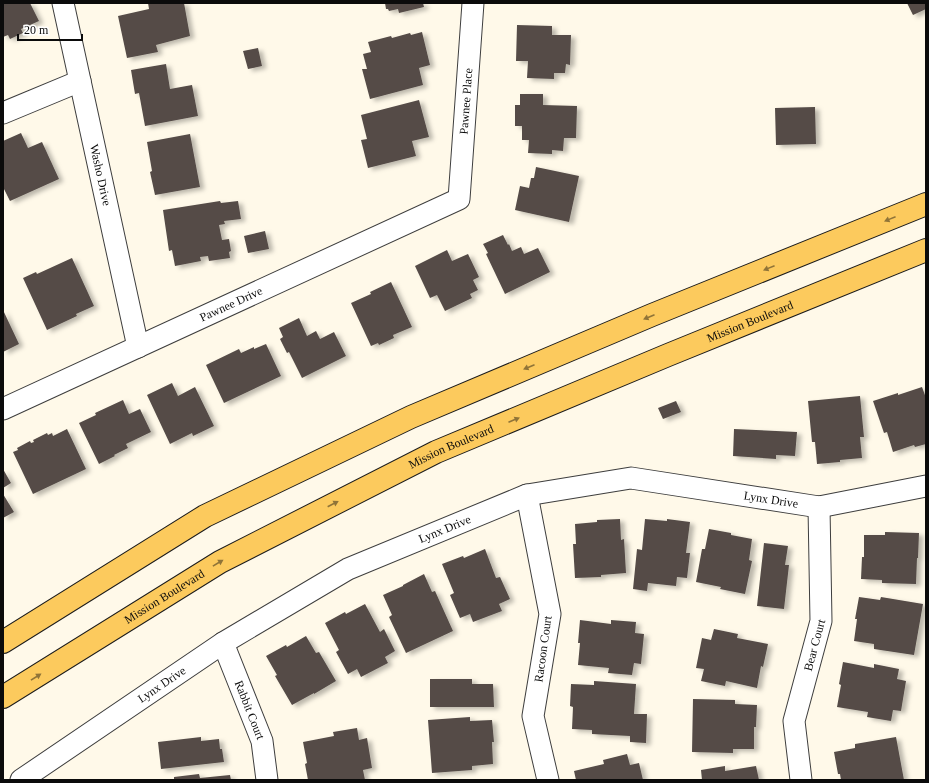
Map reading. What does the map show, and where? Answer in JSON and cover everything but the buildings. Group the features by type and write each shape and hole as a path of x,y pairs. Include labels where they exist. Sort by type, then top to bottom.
{"main road":[{"path":"3,642 204,516 404,420 645,318 926,204"},
{"name":"Mission Boulevard","path":"3,697 220,562 436,452 668,355 926,250"}],"street":[{"name":"Washo Drive","path":"63,3 138,348"},
{"name":"Pawnee Place","path":"459,200 473,3"},
{"path":"3,113 80,81"},
{"name":"Pawnee Drive","path":"3,409 459,200"},
{"name":"Lynx Drive","path":"21,780 223,643 348,569 527,495 631,478 819,507 926,486"},
{"name":"Racoon Court","path":"527,495 550,614 533,716 548,780"},
{"name":"Bear Court","path":"801,780 794,721 821,621 819,507"},
{"name":"Rabbit Court","path":"223,643 262,741 267,780"}]}
